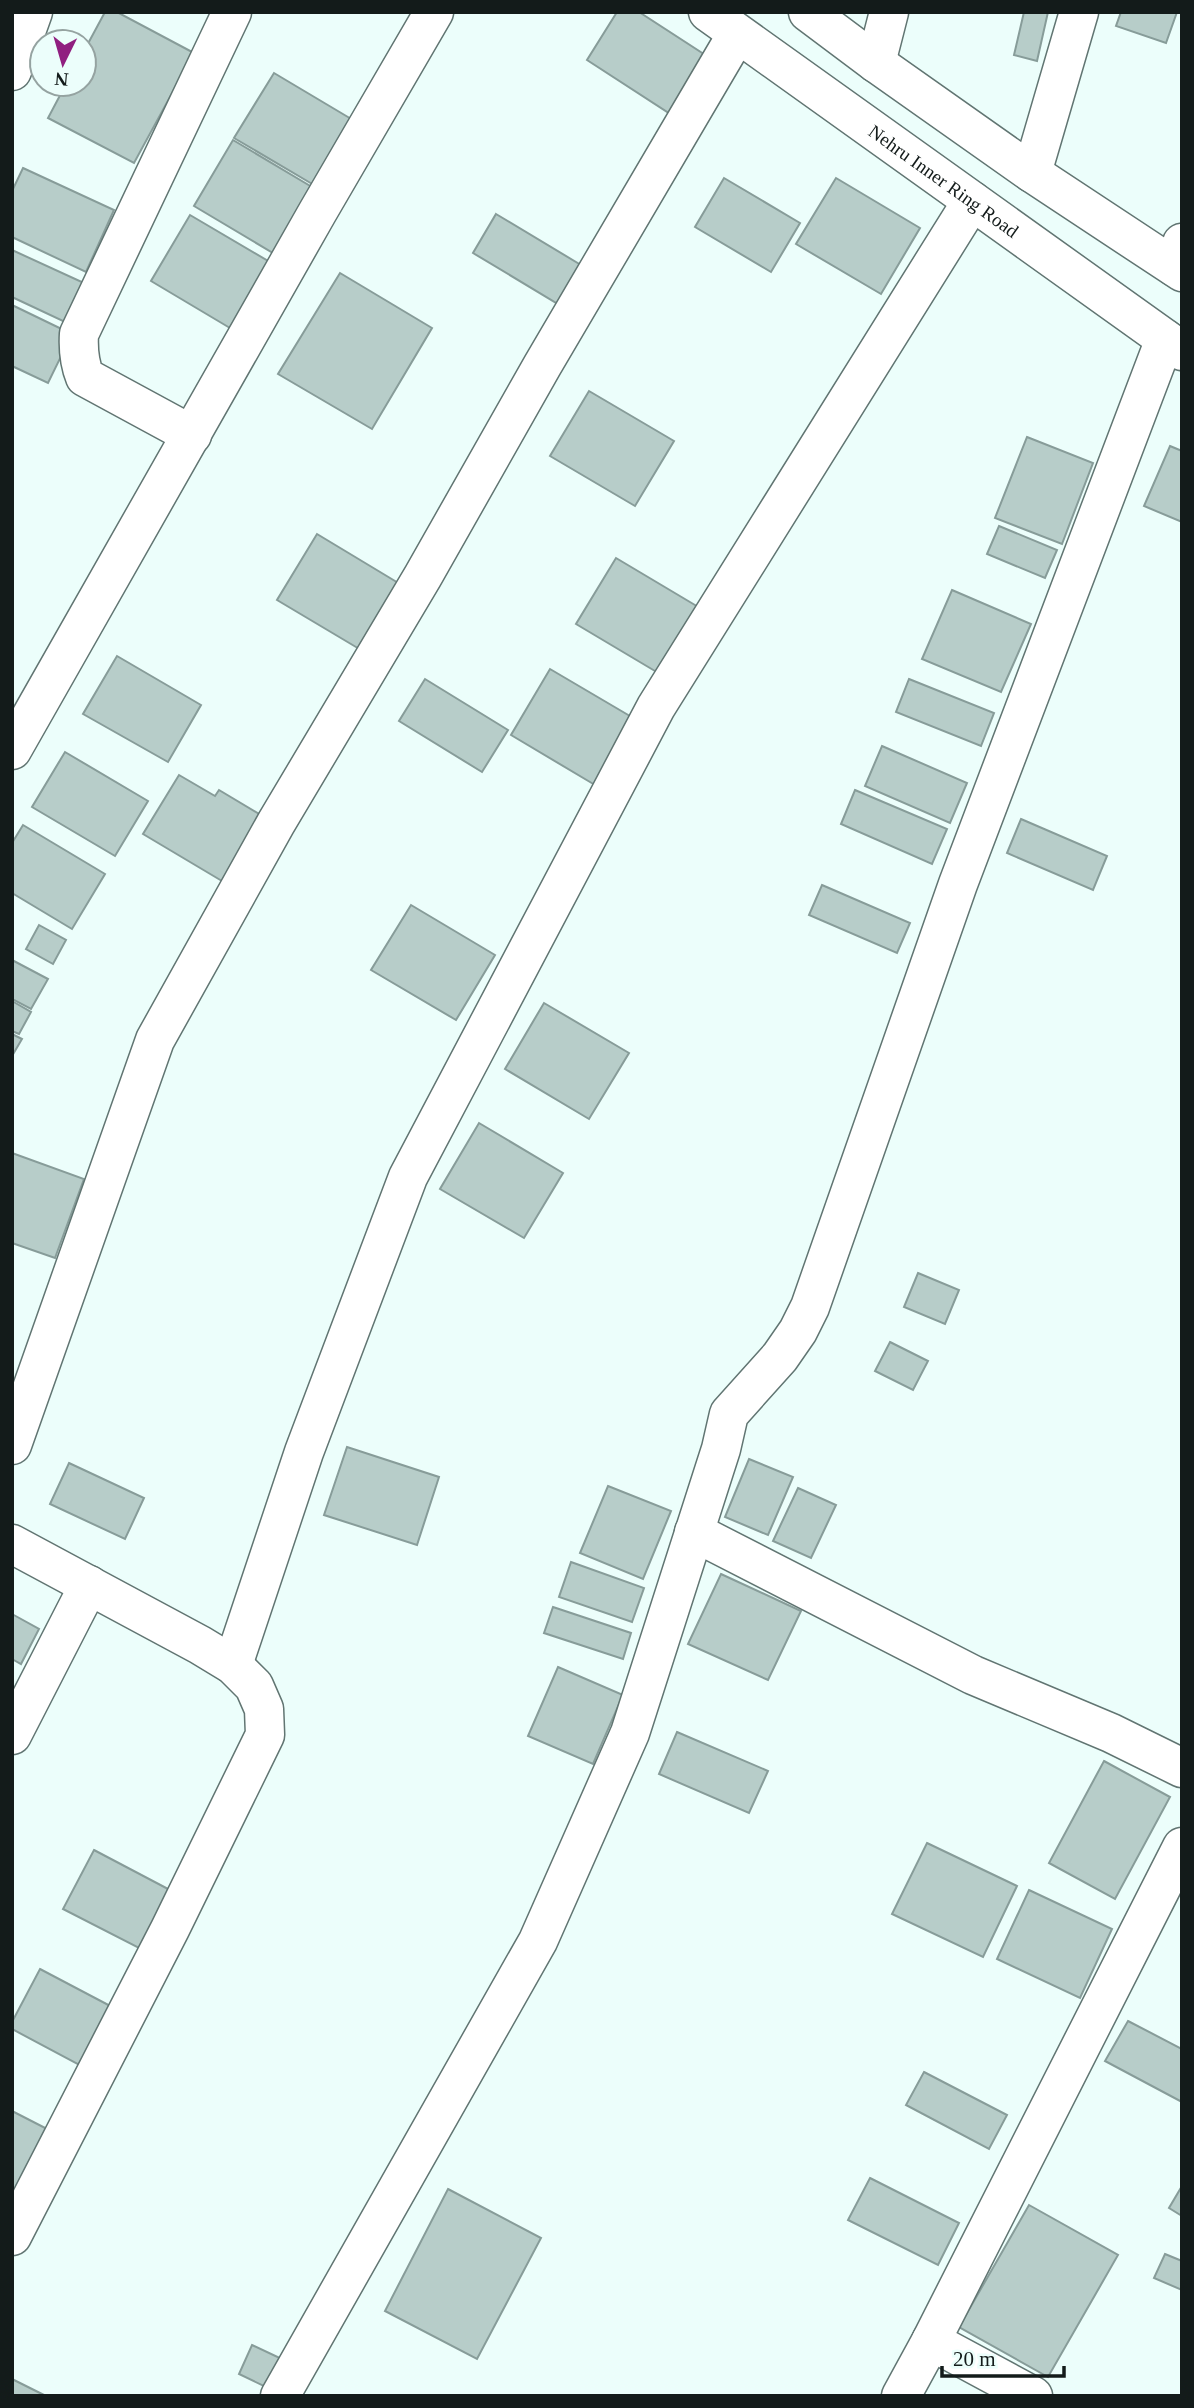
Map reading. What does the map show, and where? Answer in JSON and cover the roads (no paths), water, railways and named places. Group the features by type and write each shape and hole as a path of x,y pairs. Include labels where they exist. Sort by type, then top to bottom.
{"street":[{"path":"12,71 33,12"},
{"path":"192,435 85,377 79,358 79,334 232,12"},
{"path":"12,750 434,12"},
{"path":"808,12 1032,173 1179,260"},
{"path":"876,63 890,12"},
{"path":"1032,173 1079,12"},
{"path":"12,1445 155,1040 276,823 423,576 549,354 722,23"},
{"name":"Nehru Inner Ring Road","path":"722,23 1173,345"},
{"path":"233,1665 304,1452 408,1177 656,708 972,201"},
{"path":"280,2396 538,1941 630,1733 721,1449 729,1414 780,1357 810,1307 958,884 1173,345"},
{"path":"694,1532 973,1675 1111,1733 1182,1768"},
{"path":"12,1544 233,1665 254,1686 264,1709 265,1735 170,1930 12,2235"},
{"path":"12,1735 89,1585"},
{"path":"901,2396 1182,1847"},
{"path":"931,2341 1033,2396"}]}
